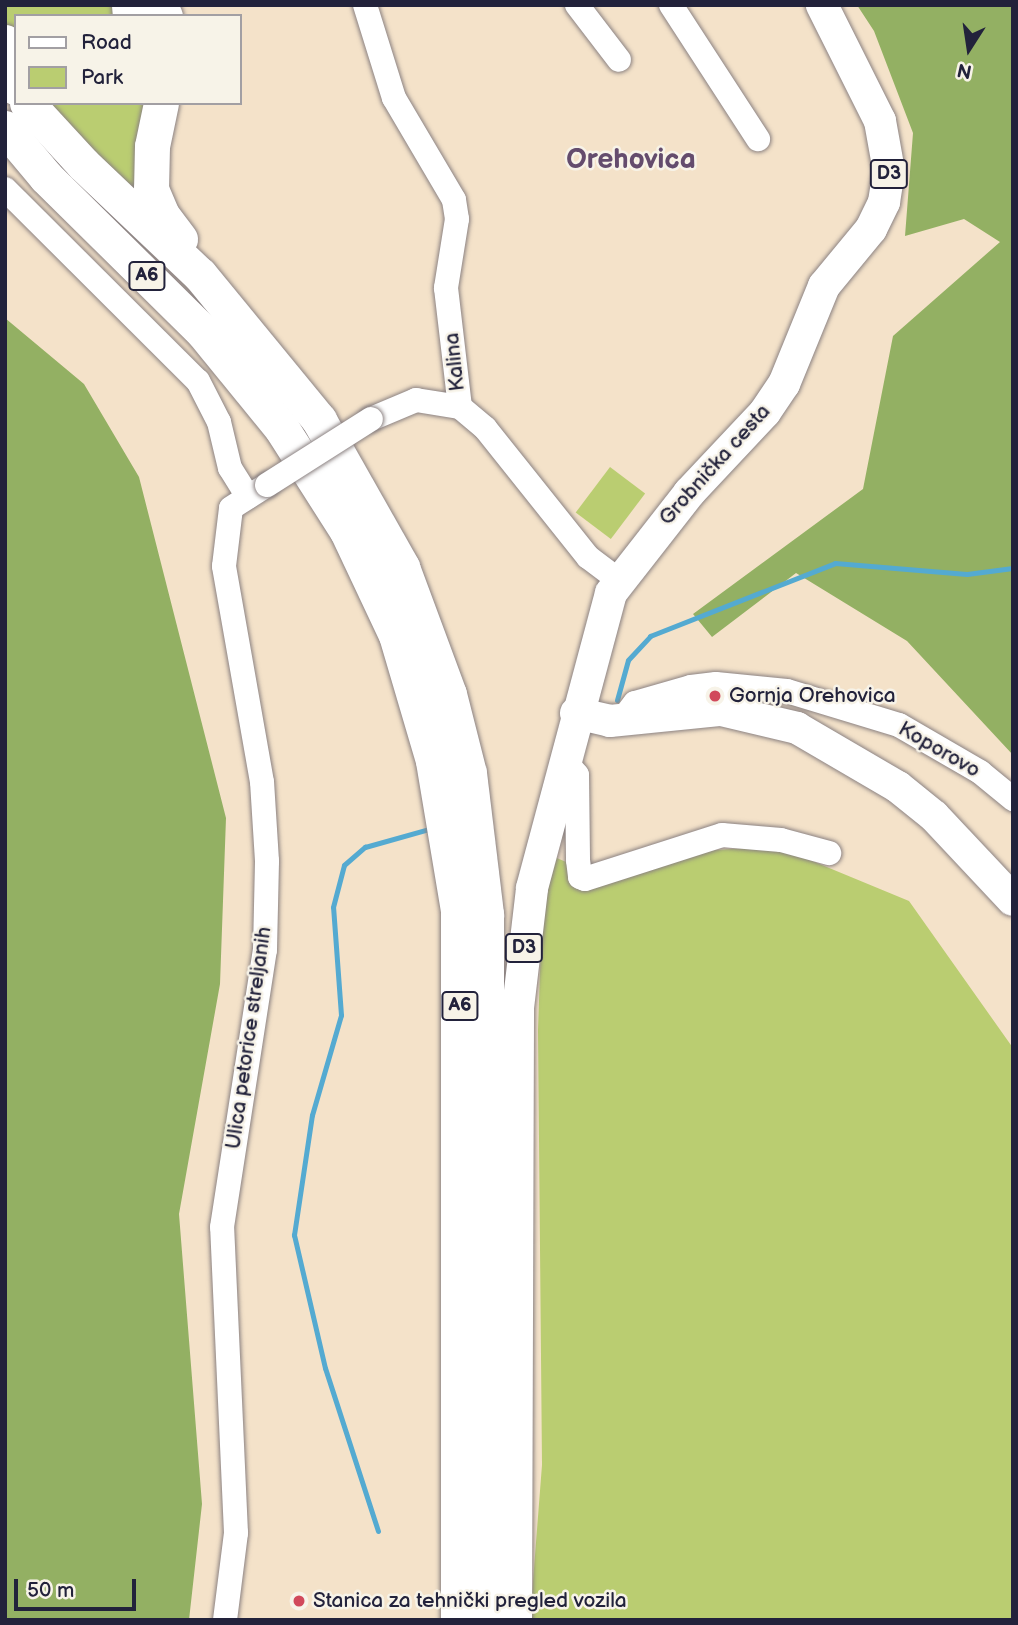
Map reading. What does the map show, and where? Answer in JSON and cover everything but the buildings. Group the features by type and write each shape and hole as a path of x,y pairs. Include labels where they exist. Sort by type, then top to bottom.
{"highway":[{"name":"A6","path":"29,105 224,301 318,420 369,503 433,644 470,773 486,914 488,1620"},
{"path":"161,105 152,146 151,189 169,226 205,267 224,301"},
{"name":"A6","path":"5,128 46,177 203,332 282,429 347,531 397,635 433,761 458,911 458,1620"},
{"path":"5,152 46,177"}],"main road":[{"name":"Grobnička cesta","path":"619,580 689,493 765,412 784,384 824,286 871,229 884,202 889,172 880,121 822,5"},
{"name":"D3","path":"516,1620 518,1008 532,888 605,607 619,580"},
{"path":"576,713 622,720 721,710 797,728 898,787 934,816 1013,900"}],"street":[{"name":"Kalina","path":"365,5 394,98 454,200 457,219 446,288 460,407 485,428 588,557 619,580"},
{"path":"577,5 619,60"},
{"path":"671,5 758,139"},
{"path":"5,189 180,361 214,406 224,453 257,491"},
{"name":"Ulica petorice streljanih","path":"225,1620 236,1533 222,1227 265,950 267,861 262,782 223,566 231,508 371,419 416,401 460,407"},
{"name":"Koporovo","path":"622,720 635,703 691,687 716,684 787,691 899,725 980,772 1013,799"},
{"path":"565,761 577,775 578,860 580,877 585,879 722,835 781,840 829,853"}],"green space":[{"path":"5,5 122,5 123,14 14,14 14,45 5,30"},
{"path":"857,5 1013,5 1013,755 907,641 796,573 712,637 693,614 863,489 893,336 1000,242 964,219 905,236 913,133 874,31"},
{"path":"52,105 151,105 146,202"},
{"path":"5,318 84,384 139,477 226,818 220,984 179,1214 202,1504 189,1620 5,1620"},
{"path":"610,467 645,493 611,539 576,513"},
{"path":"776,846 909,901 1013,1048 1013,1620 530,1620 542,1465 538,1030 541,943 552,856 585,870 658,854"}],"waterway":[{"path":"617,700 628,660 650,636 835,563 967,574 1013,568"},
{"path":"378,1531 325,1368 294,1235 312,1115 341,1015 333,907 344,865 365,847 429,829"}],"place":[{"name":"Gornja Orehovica","path":"715,696"},
{"name":"Stanica za tehnički pregled vozila","path":"299,1601"}],"district":[{"name":"Orehovica","path":"631,160"}]}
